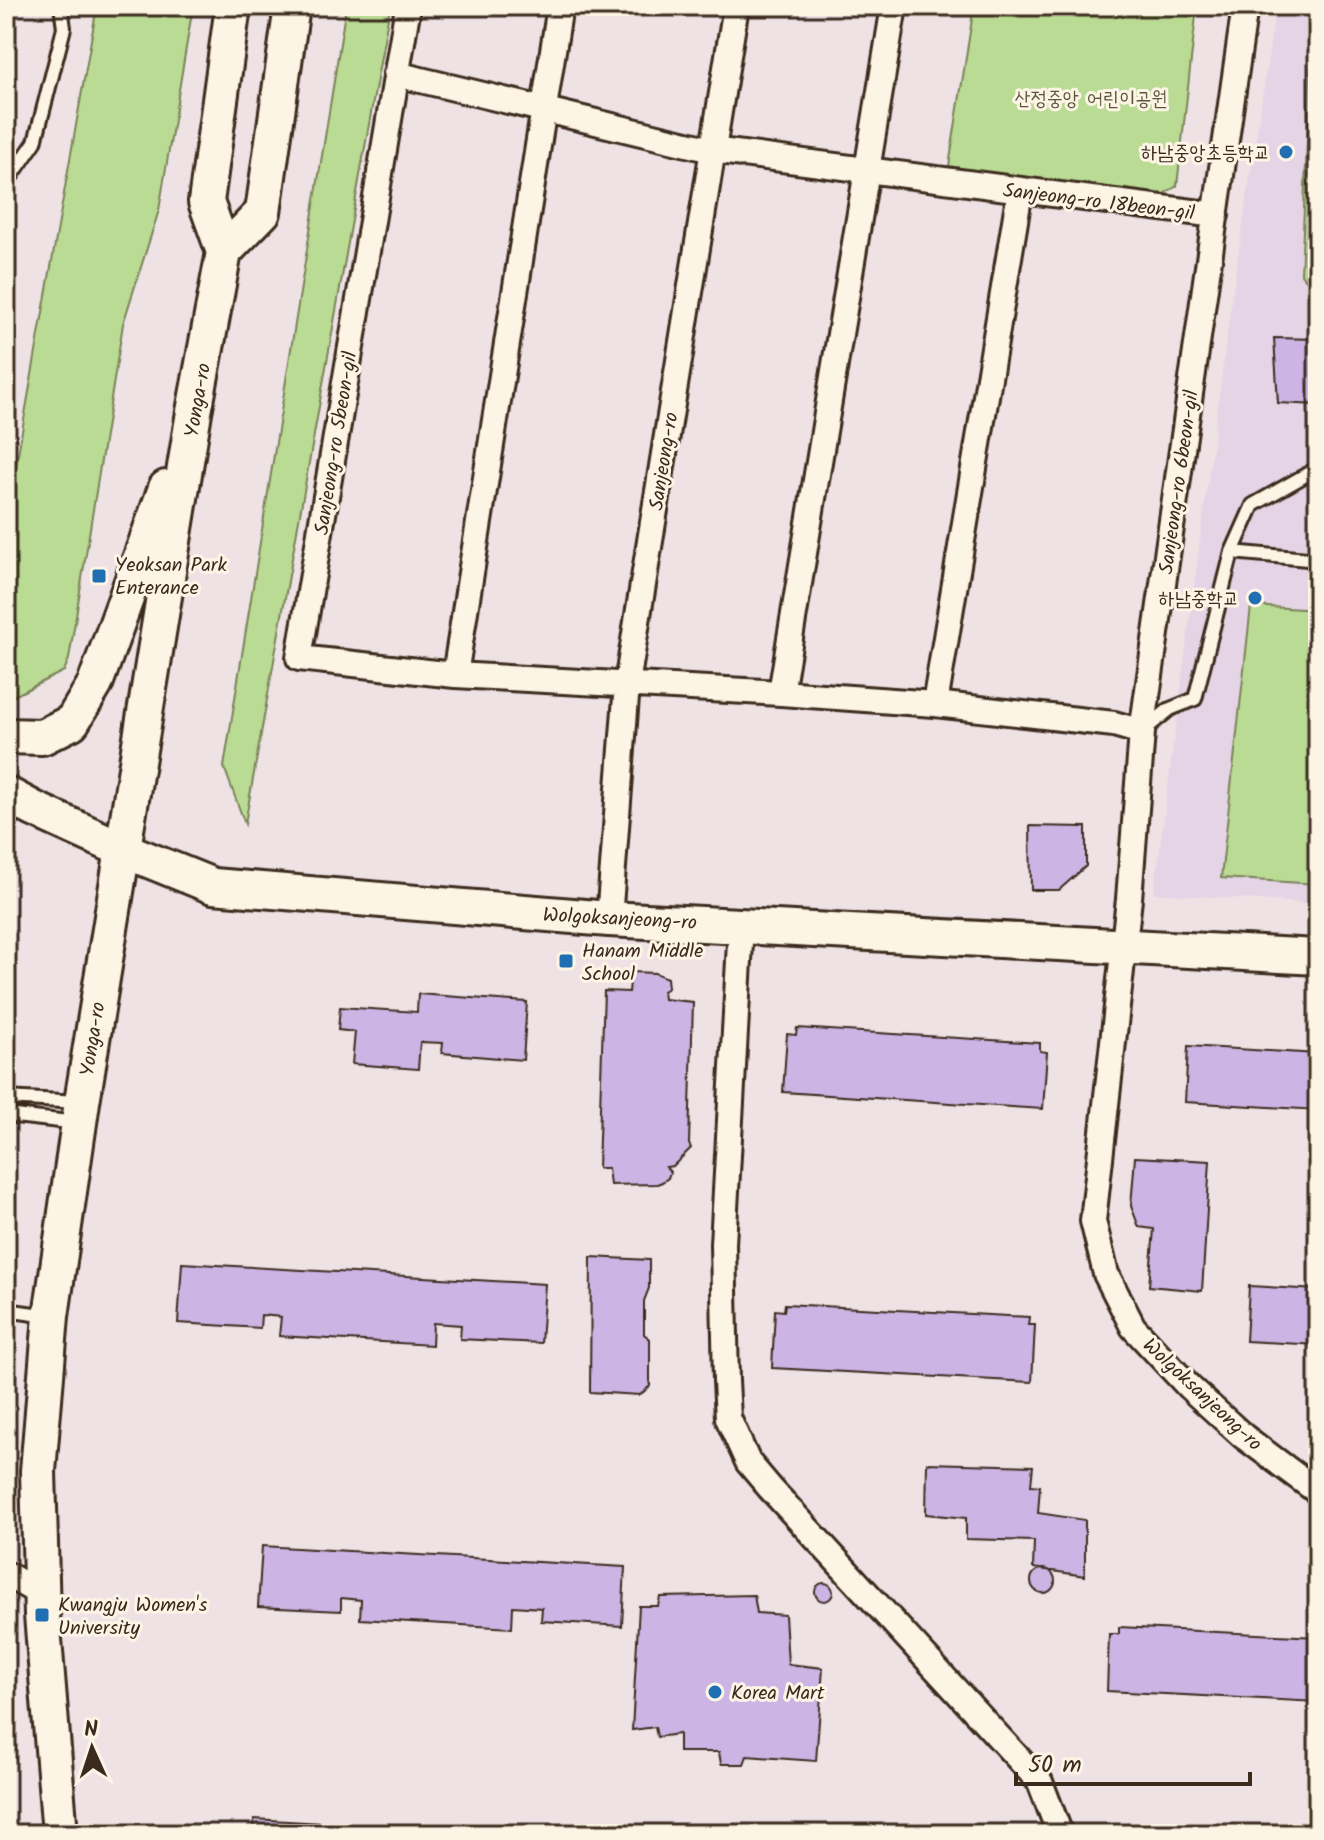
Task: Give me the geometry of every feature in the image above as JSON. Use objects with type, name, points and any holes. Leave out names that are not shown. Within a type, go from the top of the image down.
[{"type":"main road","points":[[233,6],[206,202],[224,252],[263,212],[292,6]]},
{"type":"main road","name":"Yonga-ro","points":[[60,1834],[41,1594],[38,1471],[51,1316],[194,412],[224,252]]},
{"type":"main road","points":[[6,736],[42,737],[72,722],[95,684],[194,412]]},
{"type":"main road","name":"Wolgoksanjeong-ro","points":[[6,794],[124,850],[213,886],[609,919],[1318,957]]},
{"type":"street","points":[[396,74],[408,6]]},
{"type":"street","points":[[455,675],[560,6]]},
{"type":"street","name":"Sanjeong-ro","points":[[609,919],[627,684],[736,6]]},
{"type":"street","points":[[781,693],[894,6]]},
{"type":"street","name":"Sanjeong-ro 18beon-gil","points":[[396,74],[712,150],[1216,215],[1245,6]]},
{"type":"street","name":"Sanjeong-ro 5beon-gil","points":[[396,74],[299,658],[455,675],[627,684]]},
{"type":"street","points":[[935,704],[1020,191]]},
{"type":"street","name":"Sanjeong-ro 6beon-gil","points":[[1124,946],[1142,732],[1216,215]]},
{"type":"street","points":[[627,684],[935,704],[1114,724],[1142,732]]},
{"type":"street","points":[[741,925],[723,1234],[728,1418],[748,1462],[770,1488],[1040,1782],[1060,1834]]},
{"type":"street","name":"Wolgoksanjeong-ro","points":[[1124,946],[1093,1221],[1106,1274],[1133,1327],[1189,1387],[1243,1436],[1318,1492]]},
{"type":"street","points":[[6,1574],[41,1594]]},
{"type":"lane","points":[[6,184],[35,142],[64,28],[61,6]]},
{"type":"lane","points":[[1142,732],[1170,709],[1195,699],[1232,552],[1253,505],[1318,468]]},
{"type":"lane","points":[[1232,552],[1318,560]]},
{"type":"lane","points":[[6,1098],[81,1113]]},
{"type":"lane","points":[[6,1115],[81,1113]]},
{"type":"lane","points":[[6,1310],[51,1316]]},
{"type":"shaded area","name":"하남중학교","points":[[1276,6],[1318,6],[1318,904],[1154,893],[1232,297]]},
{"type":"green space","points":[[97,6],[193,6],[159,210],[123,324],[69,659],[64,671],[6,698],[6,522]]},
{"type":"green space","points":[[346,6],[390,6],[245,824],[224,767]]},
{"type":"green space","name":"산정중앙 어린이공원","points":[[974,6],[1197,6],[1177,186],[1150,202],[949,166]]},
{"type":"green space","points":[[1318,49],[1318,285],[1310,284],[1301,274],[1311,55]]},
{"type":"green space","points":[[1251,606],[1318,610],[1318,884],[1221,878]]},
{"type":"building","points":[[1274,338],[1318,339],[1318,405],[1278,403]]},
{"type":"building","points":[[1030,826],[1086,827],[1086,866],[1059,890],[1031,890]]},
{"type":"building","points":[[631,972],[655,973],[667,978],[668,988],[663,991],[664,999],[693,1002],[691,1148],[673,1166],[666,1167],[670,1172],[662,1182],[610,1185],[608,1168],[598,1168],[604,991],[629,992]]},
{"type":"building","points":[[418,994],[527,1002],[523,1060],[442,1053],[443,1043],[420,1042],[418,1069],[352,1064],[355,1032],[338,1030],[340,1007],[417,1012]]},
{"type":"building","points":[[797,1028],[1040,1043],[1040,1051],[1047,1052],[1043,1109],[783,1092],[787,1034],[796,1035]]},
{"type":"building","points":[[1188,1046],[1318,1054],[1318,1110],[1185,1102]]},
{"type":"building","points":[[1135,1157],[1210,1161],[1202,1291],[1149,1286],[1154,1229],[1139,1227],[1131,1206]]},
{"type":"building","points":[[591,1257],[649,1260],[644,1334],[650,1339],[650,1386],[640,1395],[590,1392]]},
{"type":"building","points":[[182,1263],[545,1284],[541,1343],[460,1339],[461,1325],[433,1323],[432,1345],[279,1336],[281,1317],[261,1315],[260,1328],[178,1323]]},
{"type":"building","points":[[1249,1286],[1318,1290],[1318,1345],[1246,1341]]},
{"type":"building","points":[[785,1304],[1029,1317],[1028,1325],[1035,1325],[1032,1382],[772,1368],[775,1310],[784,1311]]},
{"type":"building","points":[[927,1463],[1033,1466],[1031,1485],[1040,1486],[1038,1513],[1085,1520],[1085,1576],[1033,1568],[1034,1541],[966,1539],[966,1518],[926,1514]]},
{"type":"building","points":[[262,1546],[625,1567],[622,1626],[541,1621],[542,1608],[513,1606],[512,1628],[360,1619],[361,1600],[341,1598],[341,1611],[258,1607]]},
{"type":"building","points":[[1043,1569],[1051,1573],[1055,1581],[1051,1589],[1043,1593],[1035,1589],[1031,1581],[1035,1573]]},
{"type":"building","points":[[824,1583],[833,1592],[824,1601],[815,1592]]},
{"type":"building","points":[[754,1595],[757,1613],[785,1615],[788,1664],[823,1668],[816,1761],[747,1756],[744,1764],[721,1764],[719,1752],[679,1752],[679,1734],[657,1737],[655,1727],[632,1730],[639,1606],[658,1606],[660,1597]]},
{"type":"building","points":[[1119,1627],[1318,1637],[1318,1702],[1107,1691],[1109,1634],[1119,1634]]},
{"type":"building","points":[[254,1819],[508,1834],[253,1834]]},
{"type":"place","name":"하남중앙초등학교","points":[[1286,152]]},
{"type":"place","name":"Yeoksan Park Enterance","points":[[99,576]]},
{"type":"place","name":"하남중학교","points":[[1255,598]]},
{"type":"place","name":"Hanam Middle School","points":[[566,961]]},
{"type":"place","name":"Kwangju Women's University","points":[[42,1615]]},
{"type":"place","name":"Korea Mart","points":[[715,1692]]}]
